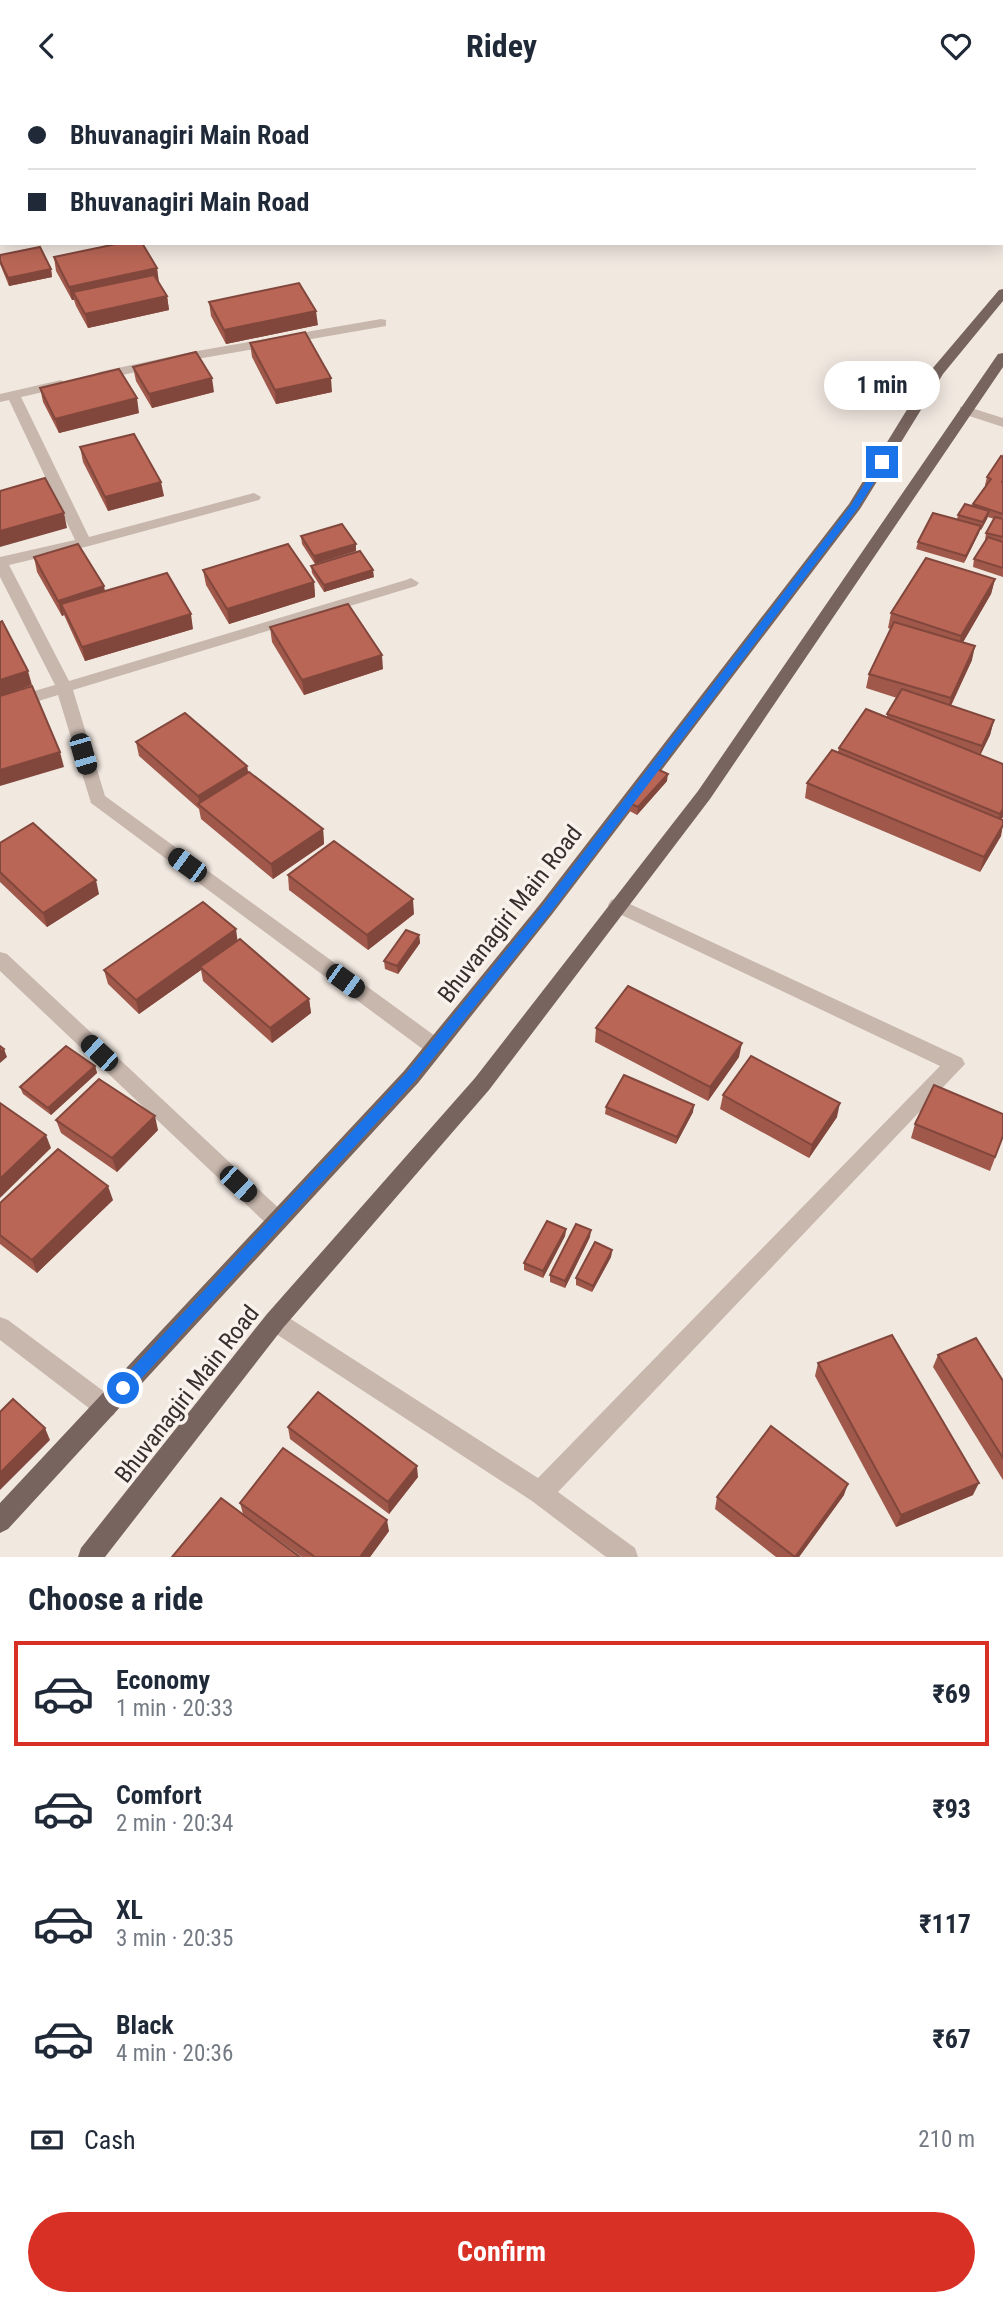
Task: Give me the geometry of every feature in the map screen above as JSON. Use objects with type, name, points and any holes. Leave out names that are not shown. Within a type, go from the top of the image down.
[{"type":"main road","name":"Bhuvanagiri Main Road","points":[[0,1521],[411,1077],[547,908],[855,506],[937,372],[1003,293]]},
{"type":"main road","name":"Bhuvanagiri Main Road","points":[[90,1557],[275,1321],[482,1084],[704,795],[1003,357]]},
{"type":"street","points":[[84,543],[7,396],[197,355],[381,323]]},
{"type":"street","points":[[965,410],[1003,423]]},
{"type":"street","points":[[254,497],[84,543],[0,562],[64,686],[97,799],[435,1047]]},
{"type":"street","points":[[0,707],[411,583]]},
{"type":"street","points":[[540,1493],[955,1064],[617,905]]},
{"type":"street","points":[[0,959],[278,1221]]},
{"type":"street","points":[[275,1321],[540,1493],[626,1557]]},
{"type":"street","points":[[0,1327],[106,1407]]},
{"type":"building","points":[[111,245],[143,245],[157,268],[69,287],[54,257]]},
{"type":"building","points":[[40,247],[51,269],[8,278],[0,255]]},
{"type":"building","points":[[154,275],[167,296],[85,314],[73,292]]},
{"type":"building","points":[[299,283],[316,311],[224,330],[209,302]]},
{"type":"building","points":[[305,332],[331,378],[275,390],[250,343]]},
{"type":"building","points":[[196,352],[212,378],[149,394],[133,367]]},
{"type":"building","points":[[119,369],[137,398],[55,419],[40,388]]},
{"type":"building","points":[[134,434],[161,482],[105,497],[80,447]]},
{"type":"building","points":[[1001,456],[1003,514],[973,504],[991,479],[987,477]]},
{"type":"building","points":[[45,478],[64,513],[0,531],[0,491]]},
{"type":"building","points":[[965,504],[989,511],[983,522],[958,515]]},
{"type":"building","points":[[933,513],[981,526],[966,556],[918,542]]},
{"type":"building","points":[[995,517],[1003,519],[1003,537],[986,533]]},
{"type":"building","points":[[342,524],[356,544],[314,556],[301,536]]},
{"type":"building","points":[[988,537],[1003,542],[1003,568],[974,559]]},
{"type":"building","points":[[78,544],[104,586],[58,601],[34,557]]},
{"type":"building","points":[[288,544],[314,582],[227,609],[203,570]]},
{"type":"building","points":[[360,551],[373,570],[324,585],[311,566]]},
{"type":"building","points":[[926,558],[995,579],[961,636],[891,613]]},
{"type":"building","points":[[167,573],[191,614],[82,647],[61,604]]},
{"type":"building","points":[[348,604],[382,655],[302,680],[270,627]]},
{"type":"building","points":[[2,621],[28,671],[0,680],[0,622]]},
{"type":"building","points":[[894,622],[975,646],[951,698],[869,674]]},
{"type":"building","points":[[32,686],[60,752],[0,770],[0,696]]},
{"type":"building","points":[[902,689],[994,720],[982,746],[887,714]]},
{"type":"building","points":[[866,709],[1003,764],[1003,809],[1000,814],[839,748]]},
{"type":"building","points":[[185,713],[247,766],[198,796],[136,742]]},
{"type":"building","points":[[832,750],[1003,820],[1003,825],[984,857],[807,783]]},
{"type":"building","points":[[655,768],[668,774],[638,807],[625,801]]},
{"type":"building","points":[[249,772],[323,829],[271,864],[198,804]]},
{"type":"building","points":[[33,823],[96,880],[43,913],[0,872],[0,843]]},
{"type":"building","points":[[334,841],[413,899],[367,935],[288,875]]},
{"type":"building","points":[[203,902],[236,929],[136,1000],[104,970]]},
{"type":"building","points":[[406,930],[419,935],[397,966],[384,961]]},
{"type":"building","points":[[240,939],[309,999],[270,1028],[200,967]]},
{"type":"building","points":[[628,986],[742,1043],[710,1087],[596,1028]]},
{"type":"building","points":[[66,1046],[95,1066],[48,1108],[20,1087]]},
{"type":"building","points":[[751,1056],[840,1103],[812,1145],[723,1095]]},
{"type":"building","points":[[624,1075],[694,1105],[677,1137],[606,1107]]},
{"type":"building","points":[[99,1079],[155,1116],[112,1158],[56,1120]]},
{"type":"building","points":[[934,1085],[1003,1114],[1003,1136],[995,1157],[915,1124]]},
{"type":"building","points":[[0,1103],[46,1135],[0,1179]]},
{"type":"building","points":[[58,1149],[108,1186],[32,1260],[0,1235],[0,1203]]},
{"type":"building","points":[[547,1221],[566,1229],[543,1271],[524,1263]]},
{"type":"building","points":[[576,1224],[591,1230],[565,1281],[550,1275]]},
{"type":"building","points":[[595,1242],[612,1250],[593,1286],[576,1278]]},
{"type":"building","points":[[892,1335],[979,1483],[901,1515],[818,1363]]},
{"type":"building","points":[[976,1338],[1003,1381],[1003,1458],[938,1355]]},
{"type":"building","points":[[318,1392],[417,1466],[388,1502],[288,1427]]},
{"type":"building","points":[[13,1399],[45,1428],[0,1473],[0,1412]]},
{"type":"building","points":[[771,1426],[848,1484],[795,1557],[717,1497]]},
{"type":"building","points":[[283,1448],[387,1520],[360,1557],[315,1557],[240,1503]]},
{"type":"building","points":[[221,1498],[300,1557],[172,1557]]},
{"type":"route","points":[[123,1388],[411,1077],[547,908],[855,506],[882,462]]}]
